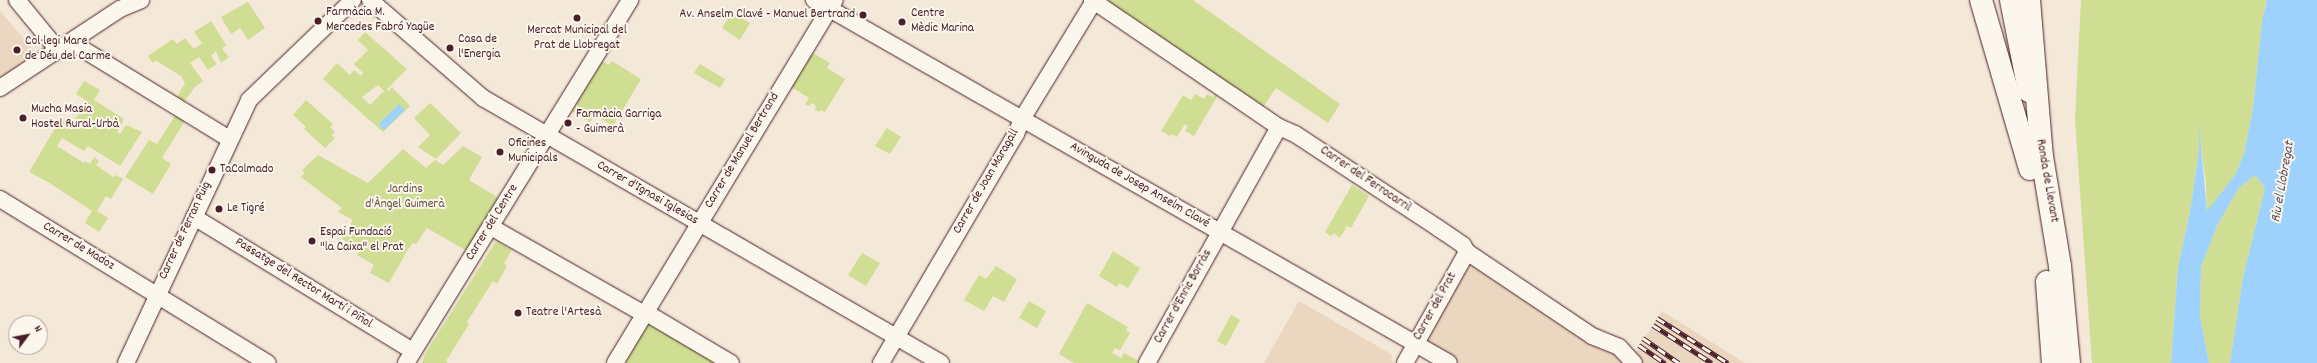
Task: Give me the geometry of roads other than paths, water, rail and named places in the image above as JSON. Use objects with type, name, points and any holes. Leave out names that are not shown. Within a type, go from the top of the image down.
[{"type":"main road","points":[[1981,0],[2036,163]]},
{"type":"main road","name":"Ronda de Llevant","points":[[2003,0],[2020,94],[2060,266],[2069,363]]},
{"type":"main road","name":"Ronda de Llevant","points":[[2011,0],[2036,163],[2053,363]]},
{"type":"main road","points":[[2029,0],[2036,163]]},
{"type":"street","points":[[17,0],[65,46],[229,139]]},
{"type":"street","points":[[0,88],[120,9],[141,0]]},
{"type":"street","name":"Carrer de Ferran Puig","points":[[126,363],[248,100],[353,0]]},
{"type":"street","name":"Carrer d'Ignasi Iglesias","points":[[370,0],[482,98],[941,363]]},
{"type":"street","name":"Carrer del Centre","points":[[409,357],[491,227],[630,0]]},
{"type":"street","name":"Avinguda de Josep Anselm Clavé","points":[[814,0],[832,4],[1022,119],[1449,363]]},
{"type":"street","name":"Carrer de Joan Maragall","points":[[881,363],[1016,134],[1022,119],[1093,1]]},
{"type":"street","name":"Carrer del Ferrocarril","points":[[1093,1],[1279,127],[1294,134],[1444,232],[1463,245],[1466,252],[1592,336],[1619,347],[1634,363]]},
{"type":"street","name":"Carrer de Manuel Bertrand","points":[[615,363],[647,315],[698,224],[832,4]]},
{"type":"street","name":"Carrer d'Enric Borràs","points":[[1147,363],[1279,127]]},
{"type":"street","name":"Carrer de Madoz","points":[[0,199],[268,363]]},
{"type":"street","name":"Passatge del Rector Martí i Piñol","points":[[194,216],[409,357]]},
{"type":"street","points":[[491,227],[731,363]]},
{"type":"street","name":"Carrer del Prat","points":[[1405,363],[1466,252]]},
{"type":"water","name":"Riu el Llobregat","points":[[2267,0],[2317,0],[2317,363],[2230,363],[2243,277],[2265,188],[2255,175],[2238,189],[2217,226],[2201,267],[2200,316],[2209,363],[2171,363],[2178,267],[2190,211],[2199,152],[2199,125],[2207,211],[2235,175],[2244,154],[2253,108],[2262,21]]},
{"type":"water","points":[[399,104],[405,110],[384,130],[379,124]]},
{"type":"railway","points":[[1657,318],[1728,363]]},
{"type":"railway","points":[[1653,325],[1712,363]]},
{"type":"railway","points":[[1643,338],[1679,363]]},
{"type":"railway","points":[[1639,345],[1665,363]]},
{"type":"place","name":"Av. Anselm Clavé - Manuel Bertrand","points":[[863,15]]},
{"type":"place","name":"Mercat Municipal del Prat de Llobregat","points":[[577,18]]},
{"type":"place","name":"Farmàcia M. Mercedes Fabró Yagüe","points":[[318,21]]},
{"type":"place","name":"Centre Mèdic Marina","points":[[902,22]]},
{"type":"place","name":"Casa de l'Energia","points":[[450,48]]},
{"type":"place","name":"Col·legi Mare de Déu del Carme","points":[[17,50]]},
{"type":"place","name":"Mucha Masia Hostel Rural-Urbà","points":[[23,118]]},
{"type":"place","name":"Farmàcia Garriga - Guimerà","points":[[568,123]]},
{"type":"place","name":"Oficines Municipals","points":[[500,152]]},
{"type":"place","name":"TaColmado","points":[[212,170]]},
{"type":"place","name":"Le Tigré","points":[[219,209]]},
{"type":"place","name":"Espai Fundació \"la Caixa\" el Prat","points":[[312,241]]},
{"type":"place","name":"Teatre l'Artesà","points":[[518,313]]},
{"type":"park label","name":"Jardins d'Àngel Guimerà","points":[[405,198]]}]
